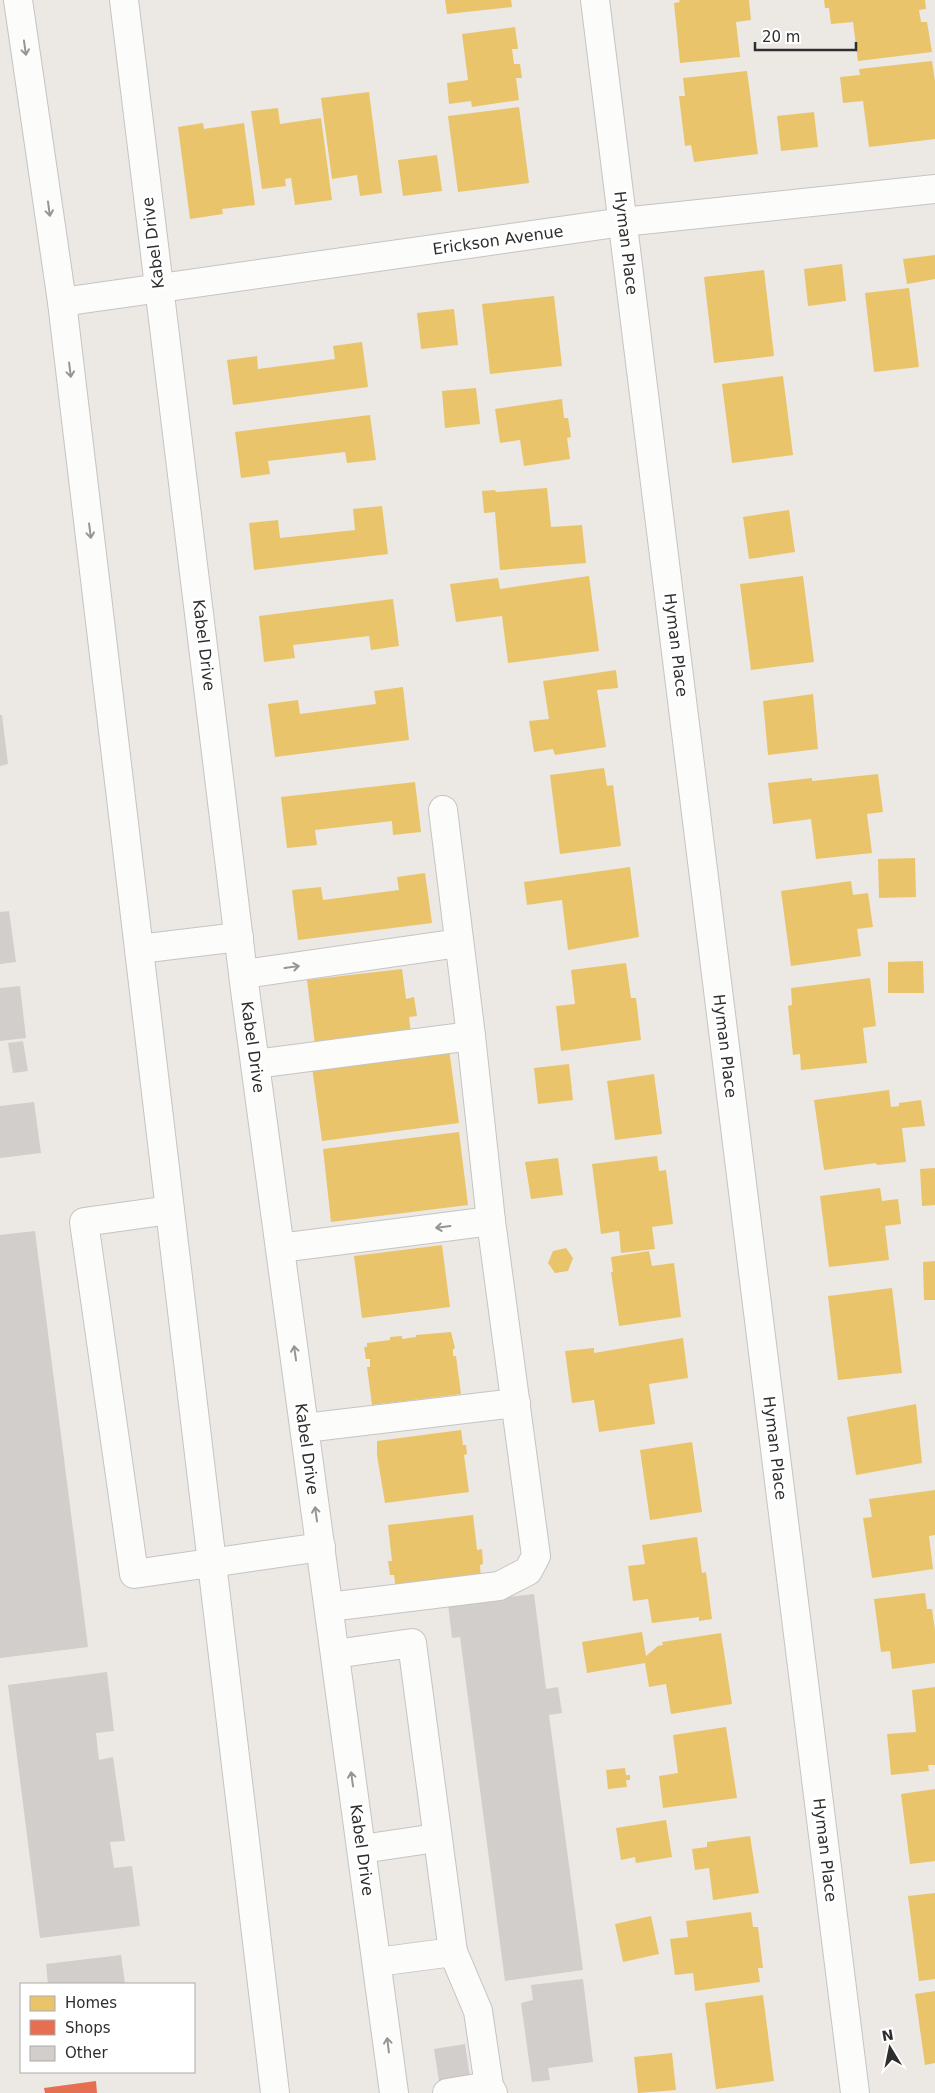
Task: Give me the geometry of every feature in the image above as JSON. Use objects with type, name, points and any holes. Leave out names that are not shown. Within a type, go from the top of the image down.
[{"type":"street","points":[[18,0],[62,302],[275,2093]]},
{"type":"street","name":"Hyman Place","points":[[595,0],[855,2093]]},
{"type":"street","name":"Kabel Drive","points":[[129,1],[158,288],[255,1064],[394,2093]]},
{"type":"street","name":"Erickson Avenue","points":[[62,302],[623,222],[935,189]]},
{"type":"street","points":[[329,1607],[499,1586],[528,1571],[536,1556],[491,1221],[471,1036],[443,810]]},
{"type":"street","points":[[139,949],[239,937]]},
{"type":"street","points":[[244,974],[459,943]]},
{"type":"street","points":[[255,1064],[471,1036]]},
{"type":"street","points":[[170,1210],[84,1222],[134,1574],[321,1547]]},
{"type":"street","points":[[280,1248],[491,1221]]},
{"type":"street","points":[[305,1428],[516,1403]]},
{"type":"street","points":[[335,1654],[412,1643],[436,1838],[453,1952],[478,2011],[491,2090],[447,2093]]},
{"type":"street","points":[[362,1849],[436,1838]]},
{"type":"street","points":[[376,1962],[453,1952]]},
{"type":"building: Homes","points":[[445,0],[511,0],[512,7],[447,14]]},
{"type":"building: Homes","points":[[679,0],[749,0],[751,20],[736,22],[740,57],[680,63],[674,3],[680,2]]},
{"type":"building: Homes","points":[[824,0],[925,0],[926,9],[919,10],[921,22],[927,22],[932,52],[858,61],[853,22],[831,24],[829,8],[825,8]]},
{"type":"building: Homes","points":[[515,27],[518,49],[512,49],[514,64],[520,64],[522,78],[516,78],[519,100],[472,107],[471,101],[449,104],[447,83],[468,80],[462,34]]},
{"type":"building: Homes","points":[[932,61],[935,81],[935,139],[869,147],[863,101],[843,103],[840,77],[860,75],[859,69]]},
{"type":"building: Homes","points":[[747,71],[758,154],[694,162],[691,145],[685,146],[679,96],[685,96],[683,78]]},
{"type":"building: Homes","points":[[369,92],[382,193],[360,196],[357,175],[332,179],[321,98]]},
{"type":"building: Homes","points":[[519,107],[529,183],[458,192],[448,116]]},
{"type":"building: Homes","points":[[278,108],[280,124],[321,118],[332,200],[295,205],[291,178],[285,179],[286,186],[262,189],[251,111]]},
{"type":"building: Homes","points":[[814,112],[818,147],[781,151],[777,116]]},
{"type":"building: Homes","points":[[203,123],[204,129],[244,123],[255,205],[222,209],[223,214],[190,219],[178,127]]},
{"type":"building: Homes","points":[[437,155],[442,191],[403,196],[398,160]]},
{"type":"building: Homes","points":[[935,255],[935,279],[907,284],[903,259]]},
{"type":"building: Homes","points":[[842,264],[846,301],[808,306],[804,269]]},
{"type":"building: Homes","points":[[764,270],[774,356],[714,363],[704,277]]},
{"type":"building: Homes","points":[[909,288],[919,367],[874,372],[865,293]]},
{"type":"building: Homes","points":[[554,296],[562,366],[490,374],[482,304]]},
{"type":"building: Homes","points":[[454,309],[458,345],[421,349],[417,313]]},
{"type":"building: Homes","points":[[362,342],[368,387],[233,405],[227,360],[257,356],[258,369],[335,359],[333,346]]},
{"type":"building: Homes","points":[[783,376],[793,455],[732,463],[722,384]]},
{"type":"building: Homes","points":[[476,388],[480,424],[445,428],[442,391]]},
{"type":"building: Homes","points":[[562,399],[564,418],[568,418],[571,437],[567,438],[570,459],[524,466],[520,440],[500,443],[495,409]]},
{"type":"building: Homes","points":[[370,415],[376,460],[347,463],[345,452],[268,461],[270,474],[241,478],[235,432]]},
{"type":"building: Homes","points":[[547,488],[551,527],[582,525],[586,563],[500,570],[495,512],[484,513],[482,491],[495,490],[496,492]]},
{"type":"building: Homes","points":[[382,506],[388,554],[254,570],[249,523],[278,520],[280,538],[355,530],[353,509]]},
{"type":"building: Homes","points":[[789,510],[795,552],[749,559],[743,517]]},
{"type":"building: Homes","points":[[589,576],[599,651],[508,663],[502,616],[456,622],[450,584],[498,578],[500,589]]},
{"type":"building: Homes","points":[[803,576],[814,662],[751,670],[740,584]]},
{"type":"building: Homes","points":[[393,599],[399,646],[371,650],[369,636],[293,645],[295,658],[264,662],[259,616]]},
{"type":"building: Homes","points":[[616,670],[618,688],[597,690],[606,747],[555,755],[553,749],[534,752],[529,721],[549,719],[543,681]]},
{"type":"building: Homes","points":[[403,687],[409,740],[275,757],[268,704],[298,700],[300,714],[376,704],[374,691]]},
{"type":"building: Homes","points":[[813,694],[818,749],[768,755],[763,701]]},
{"type":"building: Homes","points":[[604,768],[607,786],[613,785],[621,846],[560,854],[550,775]]},
{"type":"building: Homes","points":[[878,774],[883,812],[867,814],[872,853],[816,859],[811,819],[773,824],[768,783],[812,778],[812,781]]},
{"type":"building: Homes","points":[[415,782],[421,832],[393,835],[392,821],[315,830],[317,845],[287,848],[281,797]]},
{"type":"building: Homes","points":[[915,858],[916,897],[879,898],[878,859]]},
{"type":"building: Homes","points":[[630,867],[639,937],[568,950],[562,900],[527,905],[524,882]]},
{"type":"building: Homes","points":[[425,873],[432,923],[298,940],[292,890],[321,887],[323,900],[399,890],[397,877]]},
{"type":"building: Homes","points":[[851,881],[853,895],[868,893],[873,927],[857,929],[861,956],[791,966],[781,891]]},
{"type":"building: Homes","points":[[923,961],[924,993],[888,993],[888,962]]},
{"type":"building: Homes","points":[[626,963],[631,998],[636,998],[641,1040],[561,1051],[556,1006],[575,1004],[571,970]]},
{"type":"building: Homes","points":[[402,969],[406,999],[414,997],[417,1016],[409,1017],[411,1034],[315,1045],[307,980]]},
{"type":"building: Homes","points":[[870,978],[876,1026],[863,1028],[867,1063],[801,1070],[800,1054],[793,1055],[788,1006],[792,1005],[791,988]]},
{"type":"building: Homes","points":[[449,1049],[459,1123],[322,1141],[312,1067]]},
{"type":"building: Homes","points":[[569,1064],[573,1100],[538,1104],[534,1068]]},
{"type":"building: Homes","points":[[654,1074],[662,1134],[615,1140],[607,1081]]},
{"type":"building: Homes","points":[[889,1090],[891,1107],[899,1106],[899,1103],[921,1100],[925,1126],[902,1128],[906,1162],[877,1165],[876,1163],[824,1170],[814,1100]]},
{"type":"building: Homes","points":[[459,1132],[468,1205],[331,1222],[323,1149]]},
{"type":"building: Homes","points":[[657,1156],[659,1171],[666,1170],[673,1224],[652,1227],[655,1249],[621,1253],[619,1231],[601,1234],[592,1164]]},
{"type":"building: Homes","points":[[558,1158],[563,1195],[531,1199],[525,1162]]},
{"type":"building: Homes","points":[[935,1168],[935,1205],[922,1206],[920,1169]]},
{"type":"building: Homes","points":[[880,1188],[882,1201],[898,1199],[901,1224],[885,1226],[889,1260],[829,1267],[820,1196]]},
{"type":"building: Homes","points":[[442,1245],[450,1307],[362,1318],[354,1256]]},
{"type":"building: Homes","points":[[566,1248],[573,1258],[568,1271],[555,1273],[548,1263],[553,1251]]},
{"type":"building: Homes","points":[[649,1251],[652,1266],[674,1263],[681,1317],[619,1326],[611,1272],[613,1272],[611,1257]]},
{"type":"building: Homes","points":[[935,1261],[935,1300],[924,1300],[923,1262]]},
{"type":"building: Homes","points":[[892,1288],[902,1373],[838,1380],[828,1296]]},
{"type":"building: Homes","points":[[451,1332],[455,1348],[453,1349],[453,1356],[456,1356],[461,1394],[372,1405],[367,1367],[370,1367],[370,1359],[366,1359],[364,1347],[367,1347],[367,1343],[390,1340],[390,1337],[402,1336],[402,1339],[416,1337],[416,1335]]},
{"type":"building: Homes","points":[[683,1338],[688,1378],[649,1384],[655,1424],[599,1432],[594,1400],[572,1403],[565,1351],[594,1348],[594,1353]]},
{"type":"building: Homes","points":[[916,1404],[922,1463],[856,1475],[847,1417]]},
{"type":"building: Homes","points":[[461,1430],[463,1445],[466,1445],[467,1454],[464,1455],[469,1492],[385,1503],[377,1455],[377,1441]]},
{"type":"building: Homes","points":[[692,1442],[702,1512],[650,1520],[640,1450]]},
{"type":"building: Homes","points":[[935,1490],[935,1535],[929,1536],[933,1569],[872,1578],[863,1518],[872,1517],[869,1499]]},
{"type":"building: Homes","points":[[473,1515],[477,1550],[482,1549],[481,1579],[396,1590],[394,1575],[390,1575],[388,1561],[392,1561],[388,1525]]},
{"type":"building: Homes","points":[[697,1537],[702,1573],[706,1572],[712,1619],[699,1621],[699,1617],[652,1623],[648,1599],[633,1601],[628,1566],[645,1564],[642,1545]]},
{"type":"building: Homes","points":[[925,1593],[927,1609],[932,1609],[935,1630],[935,1663],[892,1669],[890,1651],[881,1652],[874,1599]]},
{"type":"building: Homes","points":[[642,1632],[646,1656],[658,1646],[663,1645],[662,1642],[721,1633],[732,1704],[671,1714],[666,1684],[649,1687],[645,1663],[587,1673],[582,1642]]},
{"type":"building: Homes","points":[[935,1687],[935,1765],[928,1765],[929,1771],[891,1775],[887,1734],[916,1732],[912,1690]]},
{"type":"building: Homes","points":[[726,1727],[737,1798],[663,1808],[659,1776],[678,1773],[673,1735]]},
{"type":"building: Homes","points":[[625,1768],[626,1775],[630,1775],[630,1780],[626,1780],[627,1787],[608,1789],[606,1770]]},
{"type":"building: Homes","points":[[935,1789],[935,1861],[910,1864],[901,1794]]},
{"type":"building: Homes","points":[[666,1820],[672,1857],[636,1863],[635,1857],[621,1860],[616,1828]]},
{"type":"building: Homes","points":[[750,1836],[759,1893],[713,1900],[709,1868],[695,1870],[692,1849],[707,1847],[707,1842]]},
{"type":"building: Homes","points":[[935,1893],[935,1979],[919,1981],[908,1896]]},
{"type":"building: Homes","points":[[751,1912],[753,1927],[758,1927],[763,1968],[758,1968],[760,1982],[695,1991],[693,1973],[675,1975],[670,1939],[688,1937],[686,1921]]},
{"type":"building: Homes","points":[[651,1916],[659,1954],[623,1962],[615,1924]]},
{"type":"building: Homes","points":[[935,1991],[935,2063],[925,2065],[915,1994]]},
{"type":"building: Homes","points":[[763,1995],[774,2081],[716,2089],[705,2003]]},
{"type":"building: Homes","points":[[672,2053],[676,2090],[638,2093],[634,2057]]},
{"type":"building: Shops","points":[[96,2081],[97,2093],[45,2093],[44,2088]]},
{"type":"building: Other","points":[[0,715],[2,715],[8,764],[0,766]]},
{"type":"building: Other","points":[[9,911],[16,962],[0,964],[0,912]]},
{"type":"building: Other","points":[[20,986],[26,1038],[0,1041],[0,988]]},
{"type":"building: Other","points":[[23,1041],[28,1071],[13,1073],[8,1043]]},
{"type":"building: Other","points":[[34,1102],[41,1153],[0,1158],[0,1106]]},
{"type":"building: Other","points":[[35,1231],[88,1647],[0,1658],[0,1235]]},
{"type":"building: Other","points":[[534,1594],[546,1689],[558,1687],[562,1713],[549,1715],[583,1970],[505,1981],[460,1637],[452,1638],[448,1604]]},
{"type":"building: Other","points":[[107,1672],[114,1731],[96,1733],[99,1760],[113,1757],[125,1841],[110,1842],[114,1868],[132,1866],[140,1926],[40,1938],[8,1685]]},
{"type":"building: Other","points":[[121,1955],[125,1983],[48,1983],[46,1964]]},
{"type":"building: Other","points":[[583,1979],[593,2062],[548,2068],[550,2080],[532,2082],[521,2003],[533,2000],[531,1985]]},
{"type":"building: Other","points":[[465,2044],[470,2077],[439,2081],[434,2049]]}]
